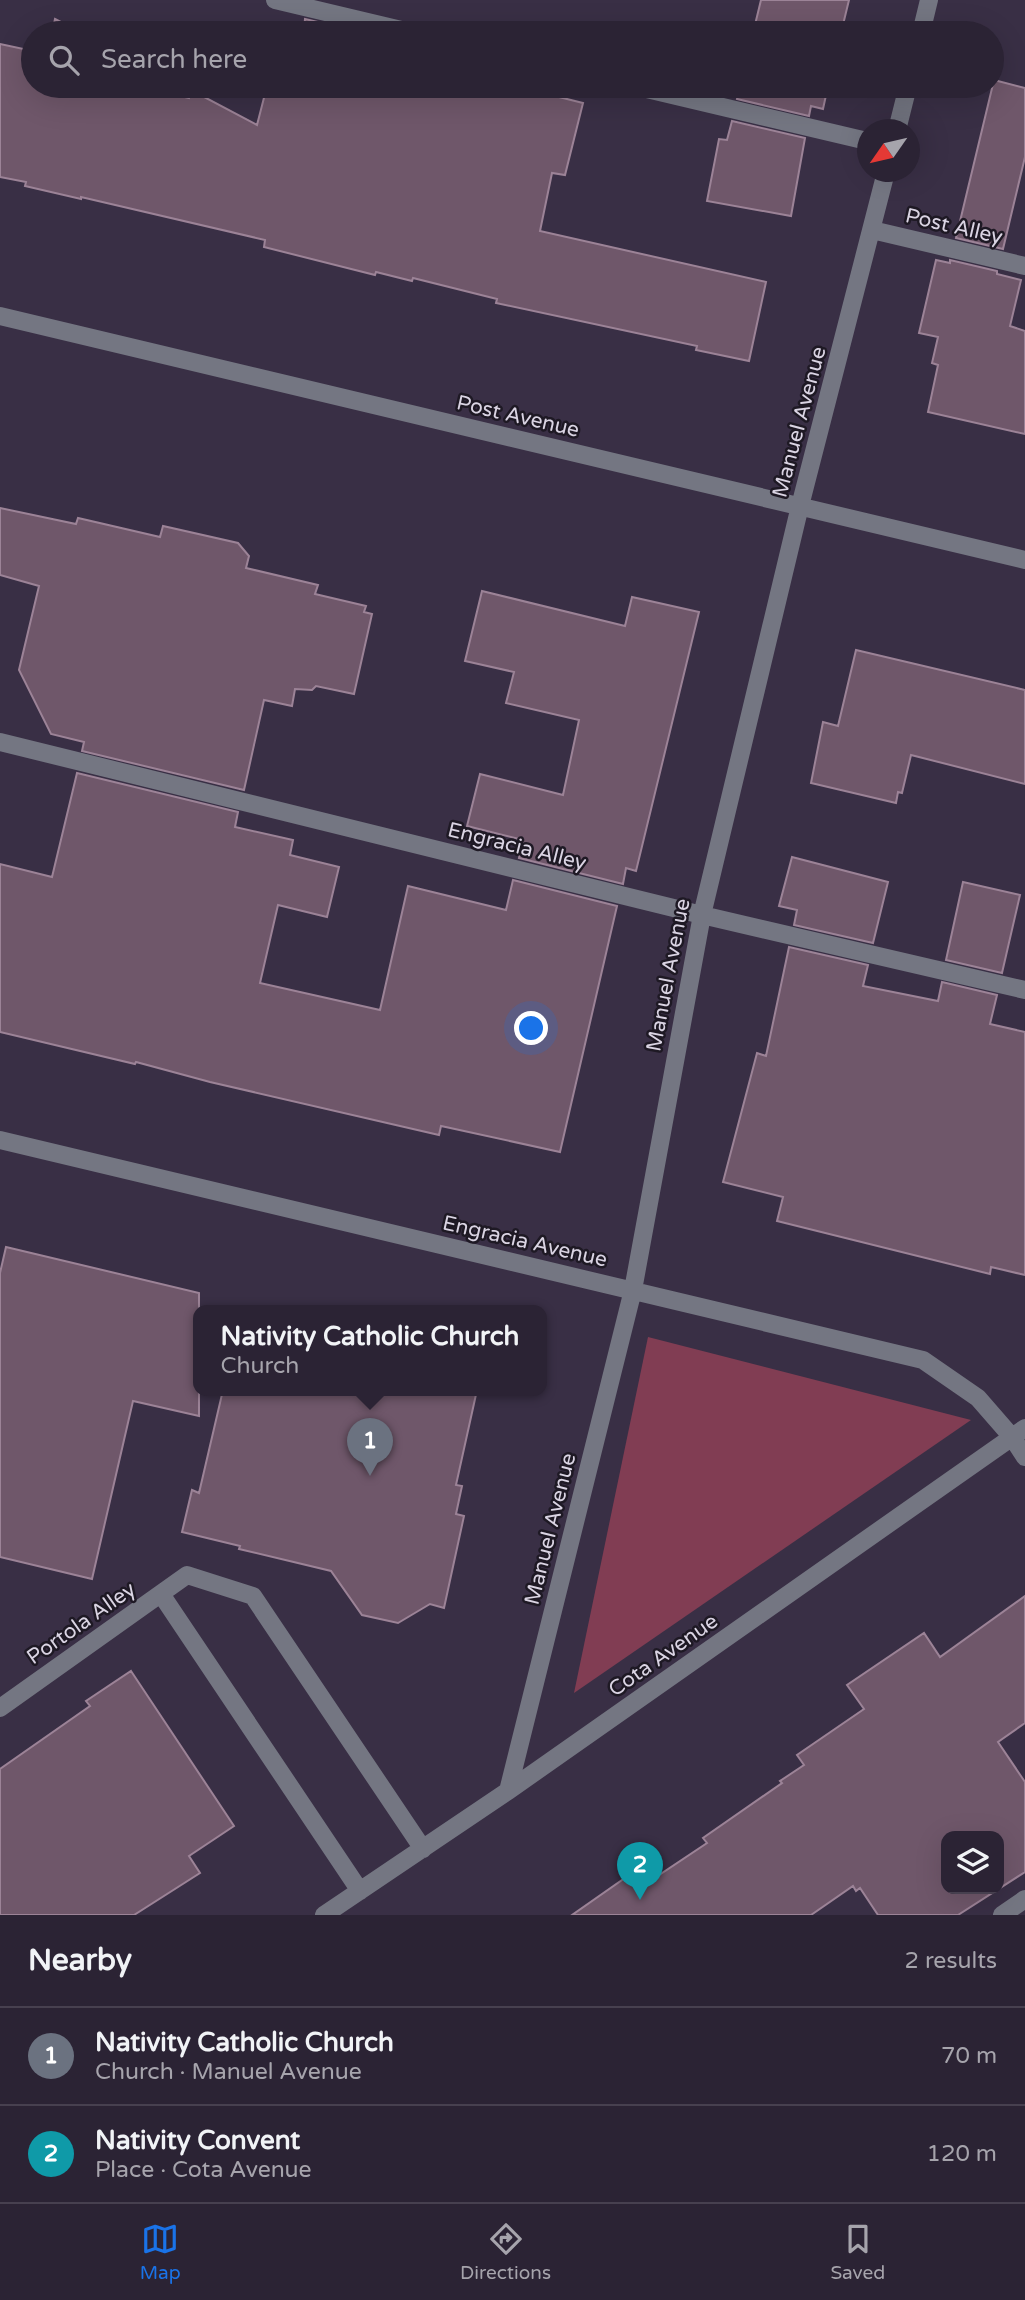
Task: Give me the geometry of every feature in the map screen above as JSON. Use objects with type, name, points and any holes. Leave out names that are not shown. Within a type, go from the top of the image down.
[{"type":"street","points":[[275,0],[363,21]]},
{"type":"street","points":[[924,21],[929,0]]},
{"type":"street","points":[[684,98],[857,140]]},
{"type":"street","points":[[900,119],[905,98]]},
{"type":"street","name":"Manuel Avenue","points":[[509,1791],[633,1290],[702,915],[800,506],[884,182]]},
{"type":"street","name":"Post Alley","points":[[872,230],[1025,266]]},
{"type":"street","name":"Post Avenue","points":[[0,316],[1025,560]]},
{"type":"street","name":"Engracia Alley","points":[[0,742],[702,915],[1025,990]]},
{"type":"street","name":"Engracia Avenue","points":[[0,1140],[923,1360],[978,1398],[1018,1432],[1025,1457]]},
{"type":"street","name":"Cota Avenue","points":[[324,1915],[509,1791],[1018,1432]]},
{"type":"street","name":"Portola Alley","points":[[0,1708],[187,1575],[253,1596],[423,1849]]},
{"type":"street","points":[[161,1594],[360,1891]]},
{"type":"street","points":[[1002,1915],[1025,1899]]},
{"type":"shaded area","points":[[648,1337],[971,1420],[574,1693]]},
{"type":"building","points":[[761,0],[849,0],[844,21],[756,21]]},
{"type":"building","points":[[0,44],[21,48],[21,98],[206,98],[257,125],[264,98],[563,98],[583,103],[565,175],[552,173],[540,231],[766,282],[749,361],[696,350],[697,346],[496,303],[497,299],[413,278],[412,281],[376,272],[375,275],[264,247],[265,240],[25,186],[26,182],[0,177]]},
{"type":"building","points":[[1004,83],[1025,88],[1025,157],[1003,249],[956,238],[990,98],[1004,98]]},
{"type":"building","points":[[825,98],[823,109],[811,106],[809,116],[737,99]]},
{"type":"building","points":[[732,121],[805,138],[791,216],[707,201],[719,139],[727,140]]},
{"type":"building","points":[[936,260],[950,263],[950,260],[997,271],[997,274],[1021,280],[1010,326],[1025,331],[1025,434],[928,412],[938,365],[932,363],[938,337],[919,333]]},
{"type":"building","points":[[0,508],[76,524],[78,518],[160,537],[163,526],[238,543],[249,556],[246,568],[318,585],[315,594],[366,606],[364,612],[372,614],[354,694],[316,686],[312,690],[295,689],[292,706],[264,700],[244,790],[82,751],[84,742],[51,734],[19,670],[39,586],[0,575]]},
{"type":"building","points":[[482,591],[625,626],[632,597],[699,612],[636,871],[626,868],[623,884],[519,858],[523,840],[467,826],[480,774],[563,795],[579,720],[506,703],[514,672],[465,661]]},
{"type":"building","points":[[856,650],[1025,690],[1025,784],[911,755],[902,793],[898,792],[896,803],[811,783],[823,722],[838,726]]},
{"type":"building","points":[[77,773],[238,812],[235,827],[293,840],[290,855],[339,867],[327,917],[278,905],[260,983],[380,1010],[408,886],[506,910],[513,880],[617,906],[560,1152],[441,1126],[439,1135],[0,1032],[0,864],[52,877]]},
{"type":"building","points":[[792,857],[888,882],[873,943],[794,925],[797,910],[779,906]]},
{"type":"building","points":[[963,882],[1020,895],[1002,973],[946,960]]},
{"type":"building","points":[[789,947],[868,965],[863,986],[938,1001],[942,982],[997,995],[990,1024],[1025,1032],[1025,1275],[991,1267],[990,1274],[777,1221],[783,1197],[723,1182],[757,1053],[766,1056]]},
{"type":"building","points":[[6,1247],[199,1293],[199,1305],[193,1305],[193,1396],[199,1396],[199,1416],[133,1401],[92,1579],[0,1557],[0,1273]]},
{"type":"building","points":[[222,1396],[476,1396],[456,1485],[462,1486],[456,1514],[464,1516],[444,1608],[430,1604],[398,1623],[362,1615],[331,1571],[182,1532],[192,1490],[199,1493]]},
{"type":"building","points":[[1025,1596],[1025,1723],[998,1742],[1025,1782],[1025,1872],[1004,1886],[1004,1831],[941,1831],[941,1894],[991,1894],[958,1915],[878,1915],[860,1888],[856,1891],[853,1886],[811,1915],[572,1915],[635,1871],[644,1885],[707,1843],[703,1838],[804,1765],[797,1755],[864,1709],[847,1685],[924,1633],[940,1657]]},
{"type":"building","points":[[131,1671],[234,1826],[189,1856],[200,1873],[134,1915],[0,1915],[0,1769],[90,1706],[86,1701]]},
{"type":"place","name":"Nativity Catholic Church","points":[[370,1476]]},
{"type":"place","name":"Nativity Convent","points":[[640,1900]]}]
